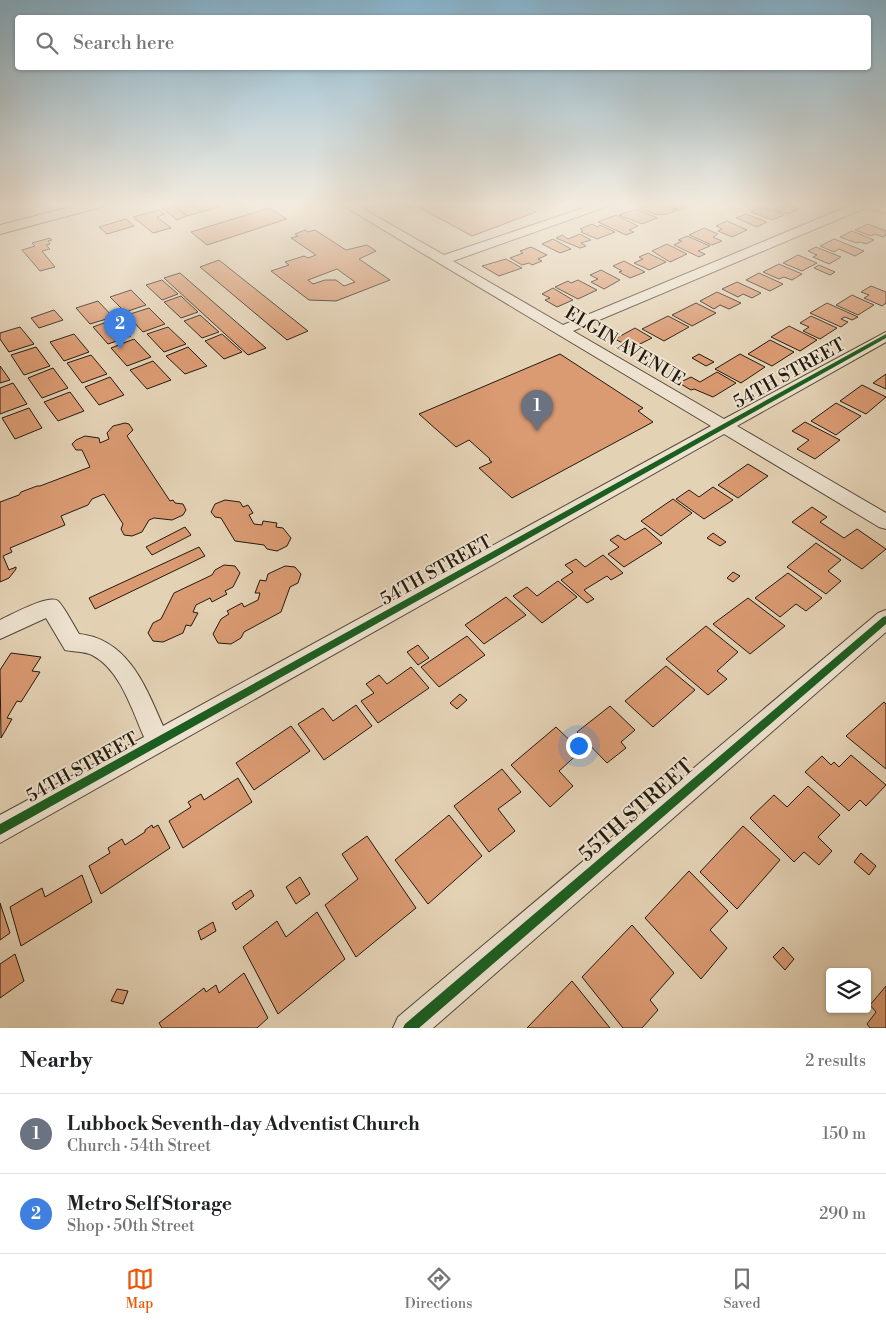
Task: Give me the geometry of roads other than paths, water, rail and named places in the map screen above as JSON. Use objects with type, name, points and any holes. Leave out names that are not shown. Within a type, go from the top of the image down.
[{"type":"street","name":"ELGIN AVENUE","points":[[428,251],[886,522]]},
{"type":"street","points":[[443,260],[469,251]]},
{"type":"street","points":[[562,330],[750,251]]},
{"type":"street","name":"54TH STREET","points":[[0,830],[886,336]]},
{"type":"street","points":[[0,630],[50,607],[73,643],[98,647],[113,657],[133,689],[158,742]]},
{"type":"street","name":"55TH STREET","points":[[409,1028],[886,618]]},
{"type":"place","name":"Metro Self Storage","points":[[120,349]]},
{"type":"place","name":"Lubbock Seventh-day Adventist Church","points":[[537,431]]}]
